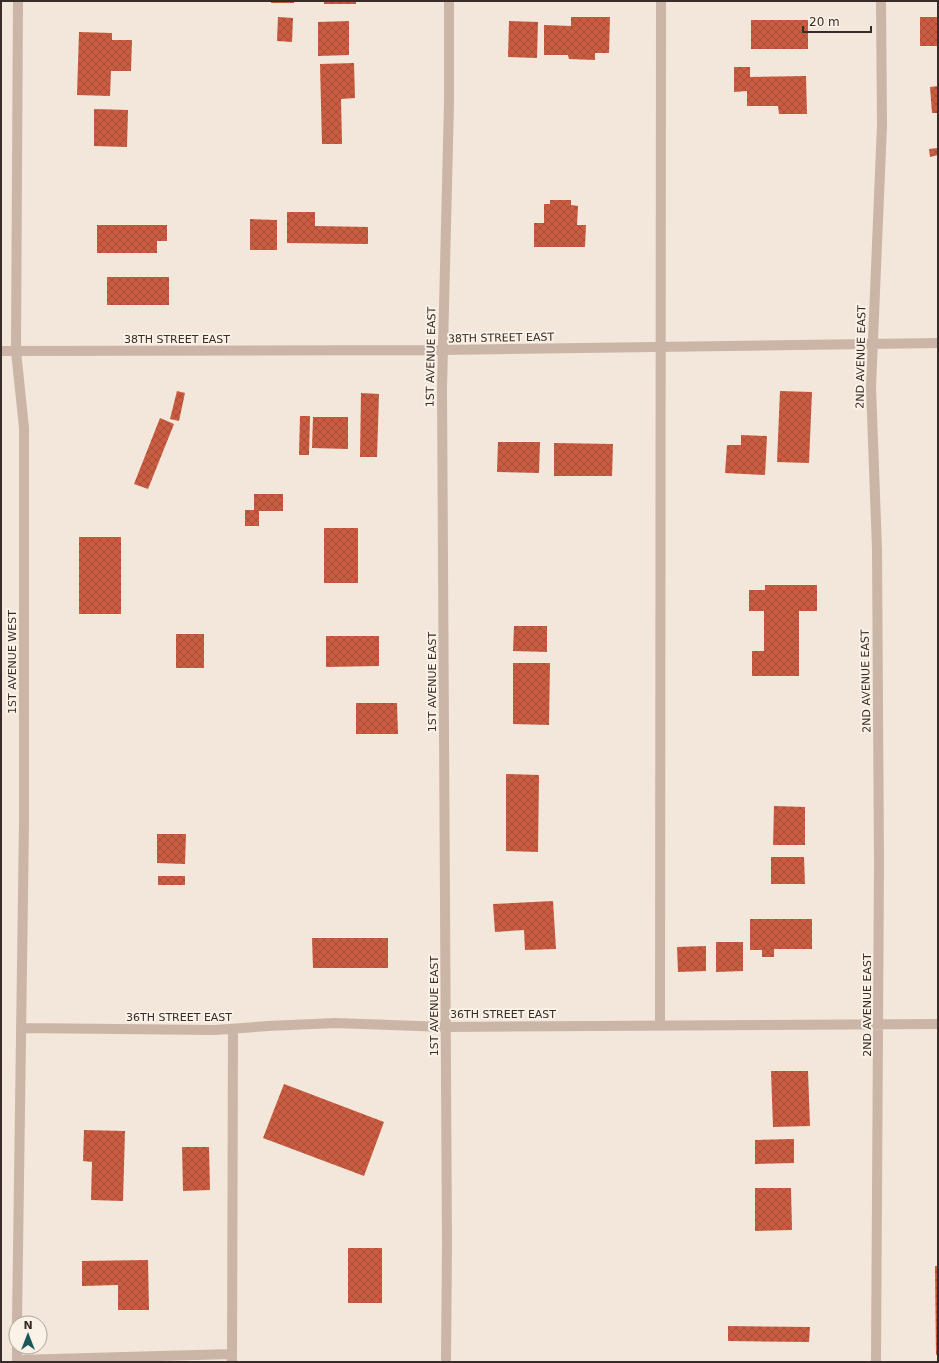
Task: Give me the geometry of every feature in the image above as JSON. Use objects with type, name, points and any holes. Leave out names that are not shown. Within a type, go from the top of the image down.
[{"type":"street","name":"1ST AVENUE WEST","points":[[17,1315],[24,822],[24,428],[16,351],[18,1]]},
{"type":"street","name":"1ST AVENUE EAST","points":[[446,1362],[447,1245],[442,397],[449,104],[448,1]]},
{"type":"street","points":[[660,1025],[661,1]]},
{"type":"street","name":"2ND AVENUE EAST","points":[[876,1362],[879,856],[877,549],[871,387],[882,125],[880,1]]},
{"type":"street","name":"38TH STREET EAST","points":[[1,351],[443,350],[938,343]]},
{"type":"street","name":"36TH STREET EAST","points":[[21,1028],[207,1030],[335,1023],[446,1027],[938,1024]]},
{"type":"street","points":[[17,1361],[232,1358],[233,1029]]},
{"type":"building","points":[[271,1],[294,1],[294,3],[271,3]]},
{"type":"building","points":[[324,1],[356,1],[356,4],[324,4]]},
{"type":"building","points":[[278,17],[293,18],[292,42],[277,41]]},
{"type":"building","points":[[571,17],[610,17],[609,53],[595,53],[595,60],[569,59],[568,55],[544,55],[544,25],[571,26]]},
{"type":"building","points":[[920,17],[938,17],[938,46],[920,46]]},
{"type":"building","points":[[751,20],[808,20],[808,49],[751,49]]},
{"type":"building","points":[[349,21],[349,55],[318,56],[318,22]]},
{"type":"building","points":[[509,21],[538,22],[537,58],[508,57]]},
{"type":"building","points":[[79,32],[112,33],[112,40],[132,40],[131,71],[111,71],[110,96],[77,95]]},
{"type":"building","points":[[354,63],[355,98],[341,99],[342,144],[322,144],[320,64]]},
{"type":"building","points":[[734,67],[750,67],[750,77],[806,76],[807,114],[779,114],[778,106],[747,106],[747,91],[734,92]]},
{"type":"building","points":[[938,86],[938,113],[932,113],[930,87]]},
{"type":"building","points":[[94,109],[128,110],[127,147],[94,146]]},
{"type":"building","points":[[938,148],[938,155],[930,157],[929,149]]},
{"type":"building","points":[[550,200],[571,200],[571,205],[578,206],[577,225],[586,225],[585,247],[534,247],[534,223],[544,223],[544,204],[550,204]]},
{"type":"building","points":[[287,212],[315,212],[315,226],[368,227],[368,244],[287,243]]},
{"type":"building","points":[[250,219],[277,220],[277,250],[250,250]]},
{"type":"building","points":[[97,225],[167,225],[167,241],[157,241],[157,253],[97,253]]},
{"type":"building","points":[[107,277],[169,277],[169,305],[107,305]]},
{"type":"building","points":[[177,391],[185,393],[179,421],[170,419]]},
{"type":"building","points":[[780,391],[812,392],[809,463],[777,462]]},
{"type":"building","points":[[361,393],[379,394],[377,457],[360,457]]},
{"type":"building","points":[[300,416],[310,416],[309,455],[299,455]]},
{"type":"building","points":[[313,417],[348,417],[348,449],[312,448]]},
{"type":"building","points":[[160,418],[174,424],[148,489],[134,484]]},
{"type":"building","points":[[741,435],[767,436],[765,475],[725,473],[727,445],[741,445]]},
{"type":"building","points":[[498,442],[540,442],[539,473],[497,472]]},
{"type":"building","points":[[554,443],[613,444],[612,476],[554,476]]},
{"type":"building","points":[[254,494],[283,494],[283,511],[259,511],[259,526],[245,526],[245,510],[254,510]]},
{"type":"building","points":[[324,528],[358,528],[358,583],[324,583]]},
{"type":"building","points":[[79,537],[121,537],[121,614],[79,614]]},
{"type":"building","points":[[765,585],[817,585],[817,611],[799,611],[799,676],[752,676],[752,651],[764,651],[764,611],[749,611],[749,590],[765,590]]},
{"type":"building","points":[[514,626],[547,626],[547,652],[513,651]]},
{"type":"building","points":[[176,634],[204,634],[204,668],[176,668]]},
{"type":"building","points":[[326,636],[379,636],[379,666],[326,667]]},
{"type":"building","points":[[513,663],[550,663],[549,725],[513,724]]},
{"type":"building","points":[[356,703],[397,703],[398,734],[356,734]]},
{"type":"building","points":[[506,774],[539,775],[538,852],[506,851]]},
{"type":"building","points":[[774,806],[805,807],[805,845],[773,845]]},
{"type":"building","points":[[157,834],[186,834],[185,864],[157,863]]},
{"type":"building","points":[[771,857],[804,857],[805,884],[771,884]]},
{"type":"building","points":[[158,876],[185,876],[185,885],[158,885]]},
{"type":"building","points":[[553,901],[556,949],[525,950],[524,930],[495,932],[493,904]]},
{"type":"building","points":[[750,919],[812,919],[812,949],[774,949],[774,957],[762,957],[762,950],[750,950]]},
{"type":"building","points":[[312,938],[388,938],[388,968],[313,968]]},
{"type":"building","points":[[716,942],[743,942],[743,971],[716,972]]},
{"type":"building","points":[[706,946],[706,971],[678,972],[677,947]]},
{"type":"building","points":[[771,1071],[808,1071],[810,1126],[773,1127]]},
{"type":"building","points":[[284,1084],[384,1122],[364,1176],[263,1138]]},
{"type":"building","points":[[84,1130],[125,1131],[123,1201],[91,1200],[92,1162],[83,1161]]},
{"type":"building","points":[[794,1139],[794,1163],[755,1164],[755,1140]]},
{"type":"building","points":[[182,1147],[209,1147],[210,1190],[183,1191]]},
{"type":"building","points":[[755,1188],[791,1188],[792,1230],[755,1231]]},
{"type":"building","points":[[348,1248],[382,1248],[382,1303],[348,1303]]},
{"type":"building","points":[[148,1260],[149,1310],[118,1310],[118,1285],[82,1286],[82,1261]]},
{"type":"building","points":[[935,1266],[938,1266],[938,1355],[936,1355]]},
{"type":"building","points":[[728,1326],[810,1327],[809,1342],[728,1341]]}]
